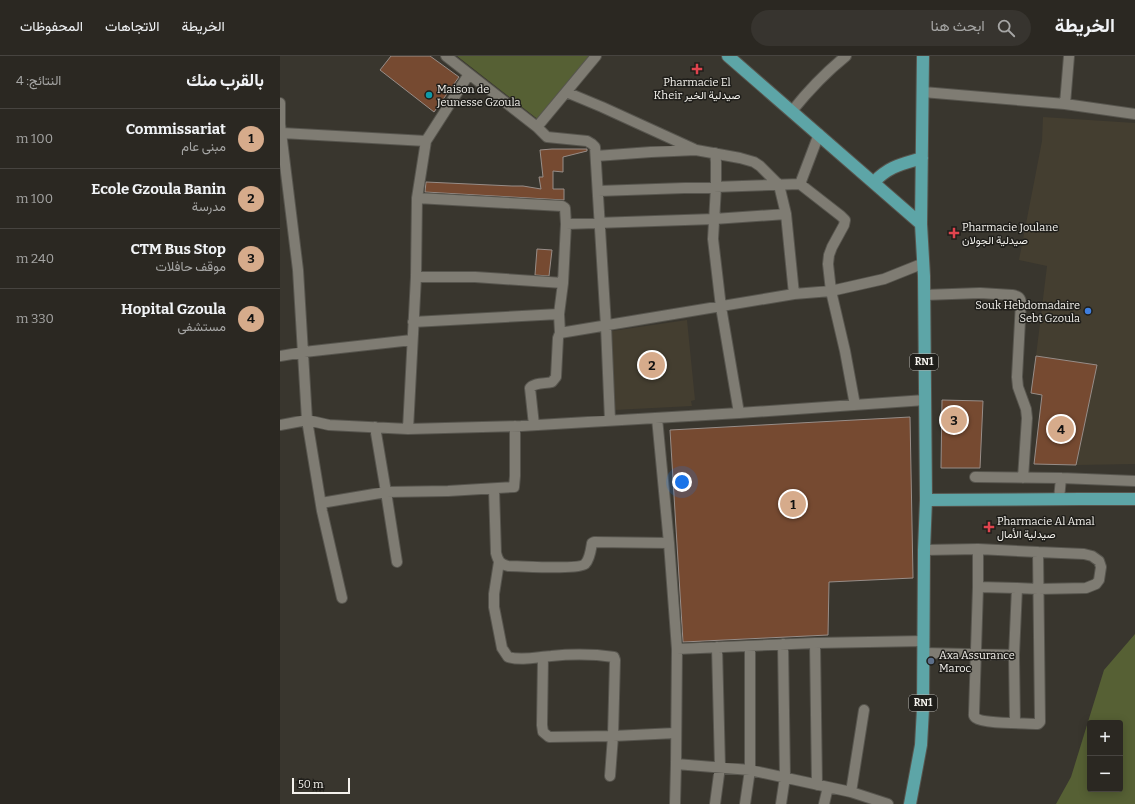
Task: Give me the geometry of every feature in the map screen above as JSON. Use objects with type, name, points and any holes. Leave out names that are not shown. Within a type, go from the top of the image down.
[{"type":"main road","points":[[728,56],[921,224]]},
{"type":"main road","name":"RN1","points":[[910,804],[921,745],[923,709],[924,550],[926,500],[924,263],[921,224],[923,56]]},
{"type":"main road","points":[[874,182],[888,169],[922,158]]},
{"type":"main road","points":[[926,500],[1135,499]]},
{"type":"street","points":[[446,56],[537,127],[547,137],[587,141],[595,147],[610,420]]},
{"type":"street","points":[[537,127],[596,56]]},
{"type":"street","points":[[792,111],[836,60],[846,56]]},
{"type":"street","points":[[1065,104],[1069,56]]},
{"type":"street","points":[[408,429],[416,277],[417,198],[426,140],[469,74]]},
{"type":"street","points":[[566,92],[696,150]]},
{"type":"street","points":[[923,92],[1065,104],[1135,114]]},
{"type":"street","points":[[280,103],[282,133],[298,270],[307,420],[321,503],[342,598]]},
{"type":"street","points":[[282,133],[426,140]]},
{"type":"street","points":[[800,184],[819,134]]},
{"type":"street","points":[[596,156],[696,150],[754,162],[764,169],[779,185],[786,214],[794,294]]},
{"type":"street","points":[[715,153],[716,187],[714,239],[721,307],[739,413]]},
{"type":"street","points":[[598,191],[800,184],[841,216],[845,220],[844,225],[829,254],[828,264],[831,291],[845,351],[855,405]]},
{"type":"street","points":[[417,198],[562,206],[565,208],[566,224],[563,283],[559,314],[560,333],[558,338],[556,379],[550,383],[534,384],[530,388],[534,425]]},
{"type":"street","points":[[566,224],[714,219],[786,214]]},
{"type":"street","points":[[560,333],[794,294],[831,291],[884,279],[924,263]]},
{"type":"street","points":[[416,277],[475,277],[563,283]]},
{"type":"street","points":[[924,294],[980,293],[1012,295],[1020,298],[1017,377],[1018,387],[1026,409],[1027,418],[1023,478]]},
{"type":"street","points":[[413,322],[559,314]]},
{"type":"street","points":[[280,356],[412,340]]},
{"type":"street","points":[[280,426],[307,420],[329,425],[408,429],[515,426],[739,413],[925,400]]},
{"type":"street","points":[[657,418],[677,649],[675,804]]},
{"type":"street","points":[[321,503],[386,492],[512,488],[514,486],[515,476],[515,426]]},
{"type":"street","points":[[375,428],[397,562]]},
{"type":"street","points":[[975,477],[1135,481]]},
{"type":"street","points":[[1059,499],[1061,478]]},
{"type":"street","points":[[494,489],[496,553],[499,562],[494,594],[494,607],[502,648],[508,657],[517,659],[599,655],[614,658],[613,736],[610,776]]},
{"type":"street","points":[[499,562],[508,566],[581,566],[588,560],[592,543],[594,542],[669,543]]},
{"type":"street","points":[[978,549],[974,716],[983,721],[1038,724],[1040,721],[1038,552]]},
{"type":"street","points":[[924,550],[978,549],[1084,554],[1092,556],[1099,561],[1101,567],[1099,580],[1096,584],[1086,588],[1038,589],[978,587]]},
{"type":"street","points":[[1014,723],[1014,655],[1017,588]]},
{"type":"street","points":[[677,649],[815,643],[923,647],[976,654],[1014,655]]},
{"type":"street","points":[[815,643],[817,784]]},
{"type":"street","points":[[781,804],[785,777],[783,644]]},
{"type":"street","points":[[745,804],[750,770],[750,646]]},
{"type":"street","points":[[715,804],[720,767],[717,647]]},
{"type":"street","points":[[543,657],[542,725],[543,732],[548,737],[676,733]]},
{"type":"street","points":[[855,797],[864,710]]},
{"type":"street","points":[[676,764],[750,770],[817,784],[855,797],[888,804]]},
{"type":"street","points":[[824,804],[828,787]]},
{"type":"shaded area","name":"Souk Hebdomadaire Sebt Gzoula","points":[[1043,117],[1135,123],[1135,464],[1076,465],[1097,365],[1036,356],[1047,266],[1019,260],[1042,141]]},
{"type":"shaded area","points":[[687,320],[695,400],[691,401],[692,406],[614,410],[612,331]]},
{"type":"green space","points":[[457,56],[590,56],[540,121]]},
{"type":"green space","points":[[1135,634],[1135,804],[1056,804],[1071,777],[1087,725],[1087,792],[1123,792],[1123,720],[1089,720],[1104,670]]},
{"type":"building","name":"Maison de Jeunesse Gzoula","points":[[391,56],[430,56],[459,77],[434,112],[380,70]]},
{"type":"building","points":[[587,149],[587,151],[563,157],[563,172],[553,171],[553,189],[564,189],[564,200],[425,192],[426,182],[523,186],[541,189],[539,177],[543,177],[540,150]]},
{"type":"building","points":[[537,249],[552,250],[549,276],[535,275]]},
{"type":"building","points":[[1036,356],[1097,365],[1076,465],[1034,464],[1042,395],[1031,393]]},
{"type":"building","points":[[942,400],[983,401],[980,468],[941,468]]},
{"type":"building","points":[[910,417],[913,578],[829,582],[828,635],[683,642],[670,430]]},
{"type":"place","name":"Pharmacie El Kheir صيدلية الخير","points":[[697,69]]},
{"type":"place","name":"Maison de Jeunesse Gzoula","points":[[429,95]]},
{"type":"place","name":"Pharmacie Joulane صيدلية الجولان","points":[[954,233]]},
{"type":"place","name":"Souk Hebdomadaire Sebt Gzoula","points":[[1088,311]]},
{"type":"place","name":"Ecole Gzoula Banin","points":[[652,365]]},
{"type":"place","name":"CTM Bus Stop","points":[[954,420]]},
{"type":"place","name":"Hopital Gzoula","points":[[1061,429]]},
{"type":"place","name":"Commissariat","points":[[793,504]]},
{"type":"place","name":"Pharmacie Al Amal صيدلية الأمال","points":[[989,527]]},
{"type":"place","name":"Axa Assurance Maroc","points":[[931,661]]}]
